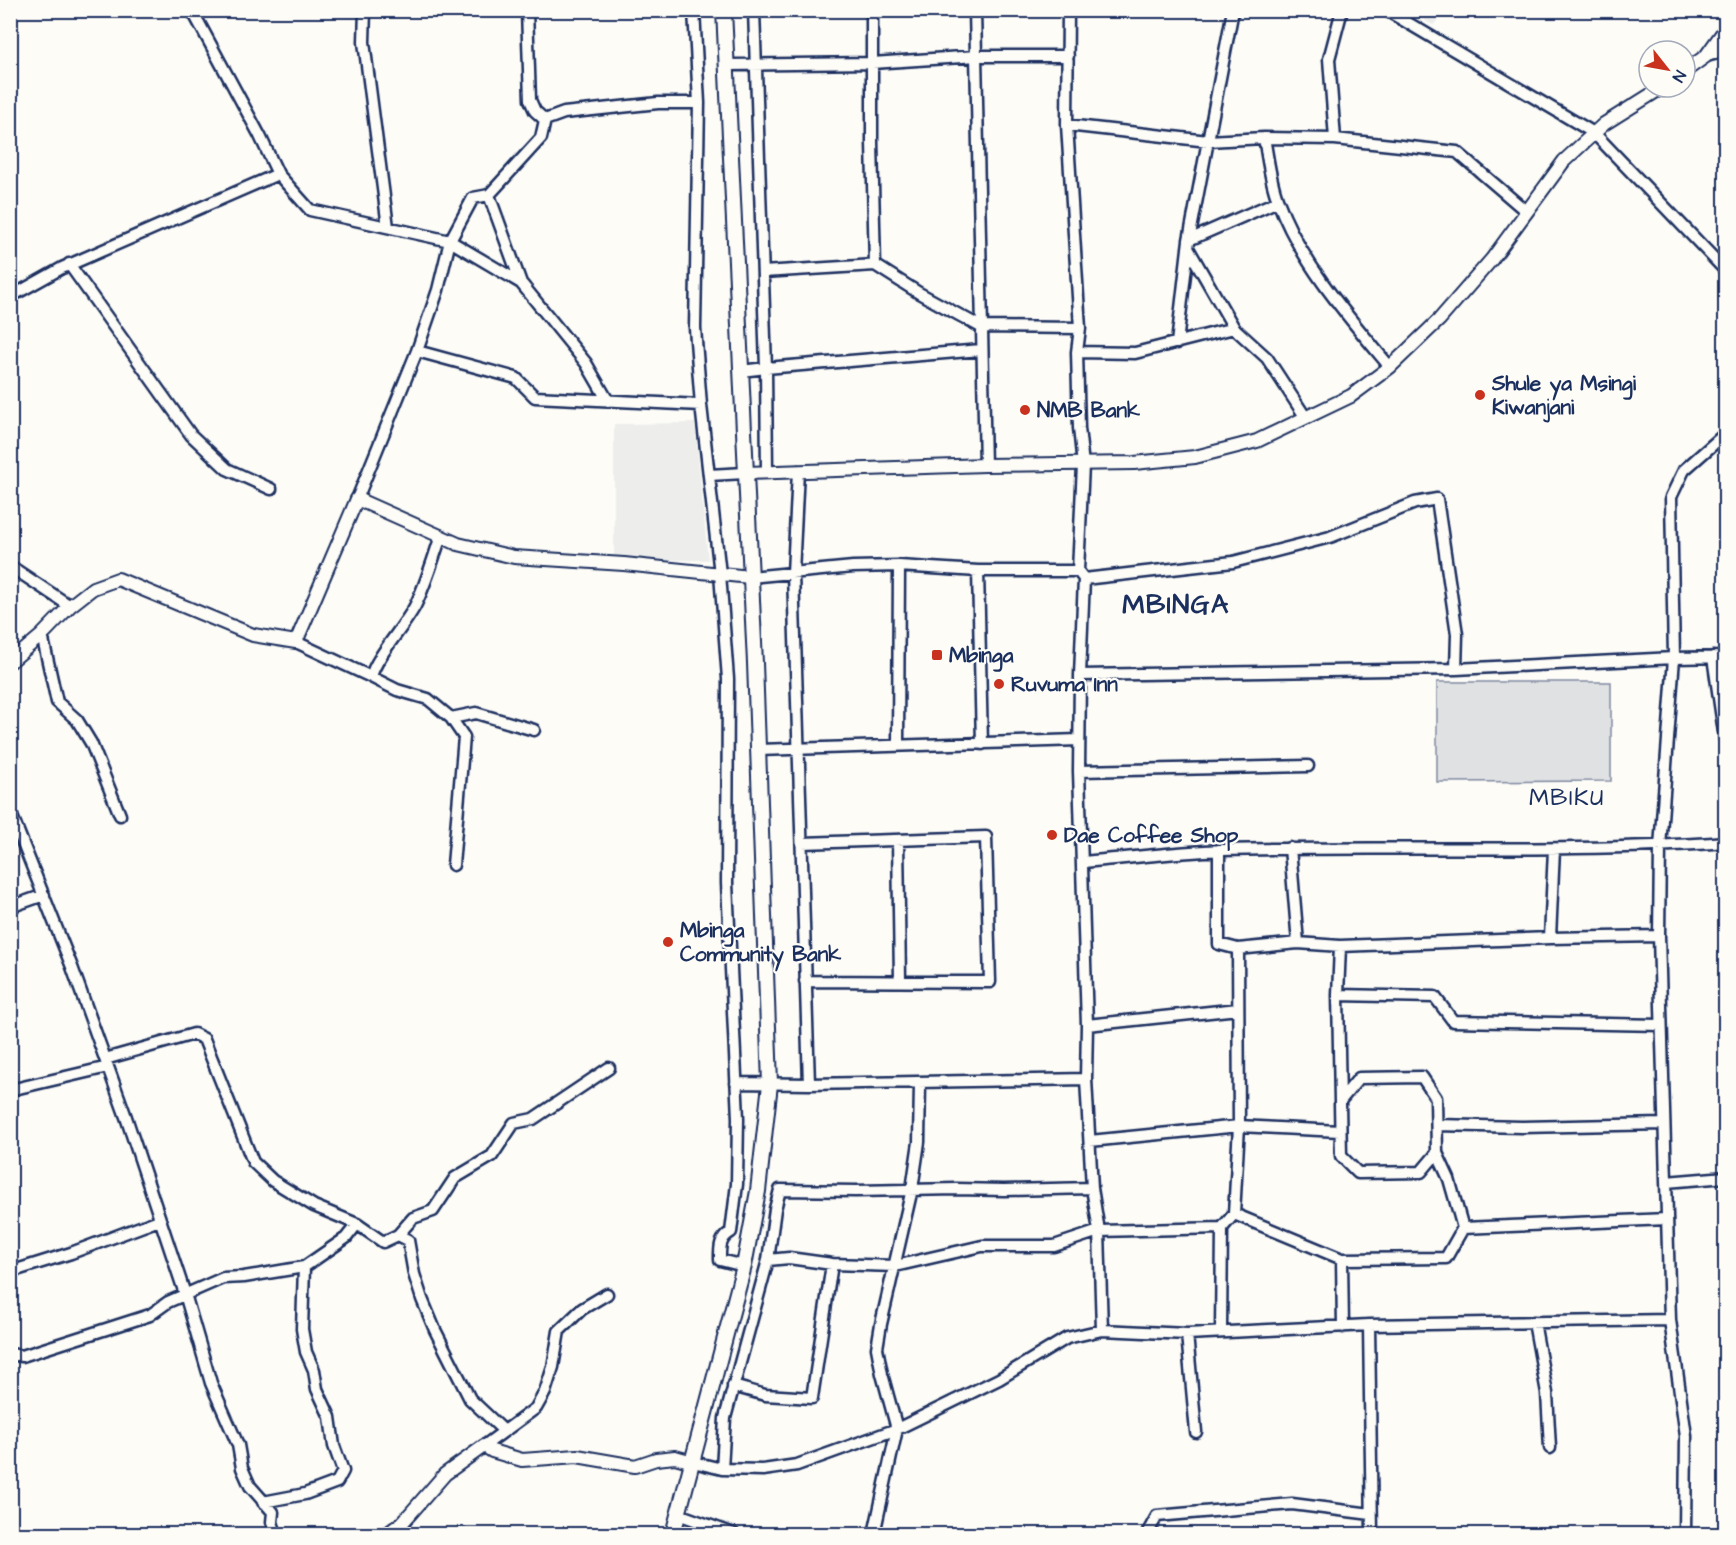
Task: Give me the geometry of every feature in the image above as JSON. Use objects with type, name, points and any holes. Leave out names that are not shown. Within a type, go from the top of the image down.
[{"type":"main road","points":[[674,1534],[744,1266],[758,1191],[770,1084],[758,750],[724,10]]},
{"type":"street","points":[[192,10],[278,174],[310,210],[450,241],[521,283]]},
{"type":"street","points":[[365,10],[364,42],[388,227]]},
{"type":"street","points":[[527,10],[530,100],[535,111],[545,120]]},
{"type":"street","points":[[694,10],[699,103],[695,327],[701,405],[720,574],[728,679],[727,883],[738,1118],[734,1222],[731,1232],[724,1237],[721,1244],[720,1260],[744,1266]]},
{"type":"street","points":[[754,10],[754,64],[766,368],[767,472]]},
{"type":"street","points":[[872,10],[875,265]]},
{"type":"street","points":[[975,10],[985,465]]},
{"type":"street","points":[[1068,10],[1067,125],[1080,328],[1077,352],[1079,428],[1083,465],[1079,771],[1087,1025],[1086,1079],[1092,1188],[1099,1232],[1102,1330]]},
{"type":"street","points":[[1177,343],[1188,244],[1233,10]]},
{"type":"street","points":[[1335,139],[1329,58],[1342,10]]},
{"type":"street","points":[[1386,10],[1594,133],[1725,271]]},
{"type":"street","points":[[1697,62],[1706,56],[1725,28]]},
{"type":"street","points":[[1706,56],[1725,51]]},
{"type":"street","points":[[727,65],[872,63],[977,56],[1068,56]]},
{"type":"street","points":[[709,475],[985,465],[1134,464],[1195,457],[1257,441],[1351,396],[1390,368],[1439,320],[1492,259],[1564,161],[1604,124],[1644,99]]},
{"type":"street","points":[[545,120],[564,112],[658,103],[699,103]]},
{"type":"street","points":[[296,642],[357,500],[417,351],[438,290],[450,241],[473,198],[489,195],[541,138],[545,120]]},
{"type":"street","points":[[1067,125],[1208,141],[1264,138],[1335,139],[1456,152],[1527,212]]},
{"type":"street","points":[[1264,138],[1278,201],[1304,256],[1339,306],[1390,368]]},
{"type":"street","points":[[10,297],[69,264],[278,174]]},
{"type":"street","points":[[489,195],[521,283],[586,363],[608,401]]},
{"type":"street","points":[[1188,244],[1278,201]]},
{"type":"street","points":[[1188,244],[1234,328],[1267,358],[1306,418]]},
{"type":"street","points":[[69,264],[190,435],[228,468],[271,489]]},
{"type":"street","points":[[763,272],[875,265],[919,293],[981,327],[1080,328]]},
{"type":"street","points":[[1077,352],[1135,353],[1234,328]]},
{"type":"street","points":[[741,371],[981,350]]},
{"type":"street","points":[[417,351],[516,378],[535,397],[701,405]]},
{"type":"street","points":[[1685,1534],[1686,1436],[1670,1320],[1659,936],[1660,847],[1674,658],[1671,497],[1684,470],[1725,433]]},
{"type":"street","points":[[798,471],[793,573],[809,1084]]},
{"type":"street","points":[[357,500],[458,544],[514,557],[624,564],[750,577],[853,567],[899,566],[1081,575],[1233,562],[1330,537],[1415,503],[1437,499],[1458,634],[1456,669]]},
{"type":"street","points":[[371,677],[373,668],[415,605],[441,536]]},
{"type":"street","points":[[10,566],[70,606]]},
{"type":"street","points":[[898,745],[899,566]]},
{"type":"street","points":[[978,571],[982,744]]},
{"type":"street","points":[[10,662],[42,635],[70,606],[93,588],[118,579],[253,634],[296,642],[397,690],[428,699],[451,718],[464,737],[453,865]]},
{"type":"street","points":[[42,635],[57,702],[77,720],[91,743],[120,815]]},
{"type":"street","points":[[1713,657],[1725,746]]},
{"type":"street","points":[[1080,675],[1456,669],[1725,657]]},
{"type":"street","points":[[451,718],[476,713],[534,730]]},
{"type":"street","points":[[758,750],[1079,741]]},
{"type":"street","points":[[1079,771],[1308,765]]},
{"type":"street","points":[[10,811],[107,1063],[185,1294],[211,1383],[238,1445],[242,1468],[250,1486],[273,1512],[272,1522],[276,1534]]},
{"type":"street","points":[[802,843],[986,837],[990,982],[805,981]]},
{"type":"street","points":[[898,840],[900,980]]},
{"type":"street","points":[[1082,862],[1219,850],[1554,849],[1660,847],[1725,842]]},
{"type":"street","points":[[1290,848],[1298,943]]},
{"type":"street","points":[[1550,938],[1554,849]]},
{"type":"street","points":[[1219,850],[1219,944],[1239,949],[1298,943],[1340,946],[1659,936]]},
{"type":"street","points":[[10,907],[44,895]]},
{"type":"street","points":[[1340,946],[1338,995],[1341,1156],[1358,1173],[1421,1172],[1437,1153]]},
{"type":"street","points":[[1221,1331],[1222,1228],[1234,1214],[1239,1126],[1239,949]]},
{"type":"street","points":[[1338,995],[1435,998],[1452,1021],[1661,1025]]},
{"type":"street","points":[[1087,1025],[1238,1009]]},
{"type":"street","points":[[10,1090],[107,1063],[194,1034],[204,1039],[253,1162],[273,1181],[314,1206],[357,1224],[383,1242],[398,1235],[413,1218],[432,1211],[455,1178],[492,1156],[514,1123],[533,1119],[609,1068]]},
{"type":"street","points":[[1234,1214],[1342,1259],[1446,1258],[1463,1228],[1449,1179],[1437,1153],[1436,1098],[1422,1077],[1359,1078],[1340,1101]]},
{"type":"street","points":[[736,1083],[920,1083],[1086,1079]]},
{"type":"street","points":[[874,1534],[897,1429],[877,1348],[912,1189],[919,1142],[920,1083]]},
{"type":"street","points":[[1437,1125],[1522,1127],[1664,1124]]},
{"type":"street","points":[[1090,1141],[1239,1126],[1340,1131]]},
{"type":"street","points":[[1666,1182],[1725,1177]]},
{"type":"street","points":[[722,1469],[725,1418],[768,1260],[780,1190],[1092,1188]]},
{"type":"street","points":[[1463,1228],[1667,1219]]},
{"type":"street","points":[[10,1272],[71,1253],[159,1220]]},
{"type":"street","points":[[11,1352],[22,1356],[93,1335],[150,1315],[168,1302],[223,1278],[244,1277],[304,1267],[346,1238],[357,1224]]},
{"type":"street","points":[[768,1260],[789,1258],[832,1264],[895,1266],[982,1246],[1054,1246],[1099,1232],[1222,1228]]},
{"type":"street","points":[[398,1235],[408,1240],[422,1299],[470,1399],[504,1431]]},
{"type":"street","points":[[1342,1259],[1343,1327]]},
{"type":"street","points":[[733,1386],[765,1395],[812,1398],[832,1264]]},
{"type":"street","points":[[263,1502],[305,1494],[337,1482],[343,1471],[334,1446],[330,1417],[317,1389],[314,1370],[306,1352],[302,1329],[304,1267]]},
{"type":"street","points":[[387,1534],[404,1528],[445,1474],[536,1408],[553,1367],[559,1331],[582,1310],[607,1294]]},
{"type":"street","points":[[484,1446],[492,1451],[522,1460],[577,1455],[635,1466],[656,1459],[675,1457],[722,1469],[763,1470],[797,1465],[897,1429],[999,1379],[1067,1338],[1102,1330],[1187,1334],[1369,1324],[1670,1320]]},
{"type":"street","points":[[1534,1322],[1547,1393],[1550,1448]]},
{"type":"street","points":[[1369,1324],[1372,1534]]},
{"type":"street","points":[[1187,1334],[1196,1432]]},
{"type":"street","points":[[1147,1534],[1157,1516],[1269,1506],[1292,1504],[1371,1514]]},
{"type":"street","points":[[678,1514],[734,1534]]},
{"type":"shaded area","points":[[1408,11],[1448,11],[1433,25]]},
{"type":"shaded area","points":[[695,423],[708,560],[614,560],[614,424]]},
{"type":"shaded area","points":[[1437,682],[1611,682],[1611,781],[1437,782]]},
{"type":"place","name":"Shule ya Msingi Kiwanjani","points":[[1480,395]]},
{"type":"place","name":"NMB Bank","points":[[1025,410]]},
{"type":"place","name":"Mbinga","points":[[937,655]]},
{"type":"place","name":"Ruvuma Inn","points":[[999,684]]},
{"type":"place","name":"Dae Coffee Shop","points":[[1052,835]]},
{"type":"place","name":"Mbinga Community Bank","points":[[668,942]]},
{"type":"district","name":"MBINGA","points":[[1176,604]]},
{"type":"district","name":"MBIKU","points":[[1567,797]]}]
